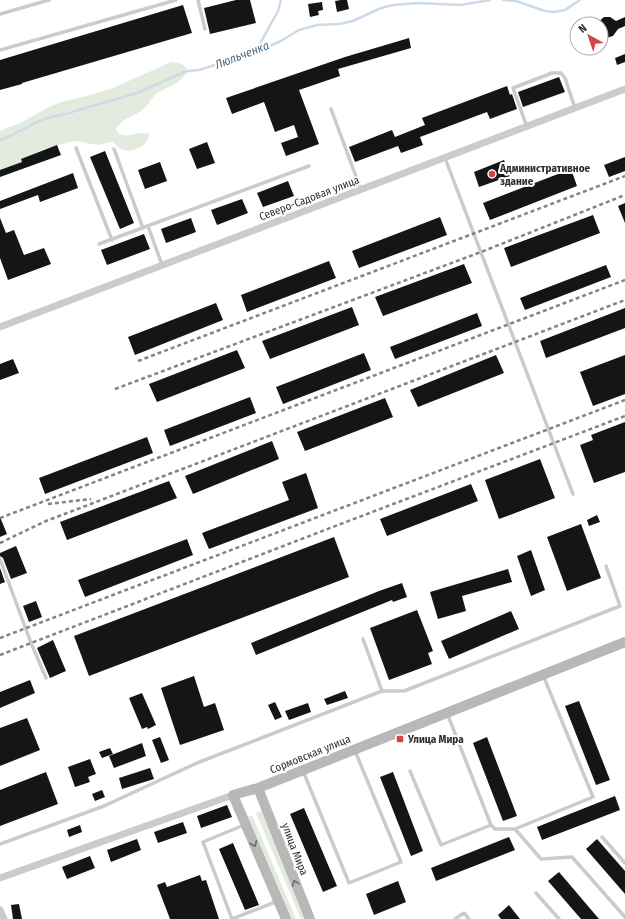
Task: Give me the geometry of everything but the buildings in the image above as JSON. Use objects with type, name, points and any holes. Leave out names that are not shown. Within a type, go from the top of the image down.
[{"type":"street","name":"Северо-Садовая улица","points":[[1,325],[162,266],[625,89]]},
{"type":"street","name":"Сормовская улица","points":[[0,878],[233,795],[258,788],[625,642]]},
{"type":"street","name":"улица Мира","points":[[258,788],[310,919]]},
{"type":"street","points":[[233,795],[286,919]]},
{"type":"street","points":[[0,910],[4,919]]},
{"type":"lane","points":[[0,14],[49,0]]},
{"type":"lane","points":[[0,50],[176,0]]},
{"type":"lane","points":[[198,0],[205,29]]},
{"type":"lane","points":[[527,127],[513,88],[552,74],[561,73],[565,78],[576,108]]},
{"type":"lane","points":[[331,109],[361,190]]},
{"type":"lane","points":[[76,148],[112,240]]},
{"type":"lane","points":[[114,149],[144,228]]},
{"type":"lane","points":[[445,158],[573,494]]},
{"type":"lane","points":[[99,244],[308,166]]},
{"type":"lane","points":[[148,226],[162,266]]},
{"type":"lane","points":[[0,559],[31,643],[46,678]]},
{"type":"lane","points":[[0,844],[104,806],[197,763],[382,692],[404,691],[620,606],[606,566]]},
{"type":"lane","points":[[363,639],[382,692]]},
{"type":"lane","points":[[447,712],[491,825],[495,829],[515,829],[593,797],[542,674]]},
{"type":"lane","points":[[302,770],[349,883],[401,862],[354,749]]},
{"type":"lane","points":[[410,771],[441,845],[491,825]]},
{"type":"lane","points":[[245,824],[203,842],[232,919],[278,901]]},
{"type":"lane","points":[[515,829],[541,859],[572,857],[625,917]]},
{"type":"lane","points":[[602,837],[625,863]]},
{"type":"lane","points":[[536,893],[559,919]]},
{"type":"lane","points":[[455,919],[464,913],[470,919]]},
{"type":"shaded area","points":[[171,62],[179,63],[187,69],[179,82],[156,94],[143,109],[121,122],[116,129],[122,135],[140,133],[149,134],[146,142],[140,148],[127,151],[121,149],[112,142],[97,145],[77,141],[70,142],[42,150],[24,162],[0,173],[0,131],[22,122],[51,106],[113,88]]},
{"type":"shaded area","points":[[262,811],[306,919],[301,919],[256,813]]},
{"type":"shaded area","points":[[252,815],[296,919],[289,919],[247,817]]},
{"type":"waterway","points":[[256,51],[278,11],[281,0]]},
{"type":"waterway","name":"Люльченка","points":[[0,140],[46,118],[67,114],[137,93],[188,71],[199,70],[256,52],[279,42],[299,30],[317,25],[339,24],[353,21],[381,8],[393,5],[418,3],[460,5],[490,0]]},
{"type":"waterway","name":"Люльченка","points":[[503,0],[516,1],[545,11],[554,12],[565,10],[580,0]]},
{"type":"railway","points":[[138,361],[625,176]]},
{"type":"railway","points":[[115,389],[481,252],[625,195]]},
{"type":"railway","points":[[0,518],[625,280]]},
{"type":"railway","points":[[0,543],[46,521],[625,300]]},
{"type":"railway","points":[[0,638],[625,400]]},
{"type":"railway","points":[[0,655],[625,416]]},
{"type":"railway","points":[[48,504],[91,499]]},
{"type":"place","name":"Административное здание","points":[[492,174]]},
{"type":"place","name":"Улица Мира","points":[[400,739]]}]
